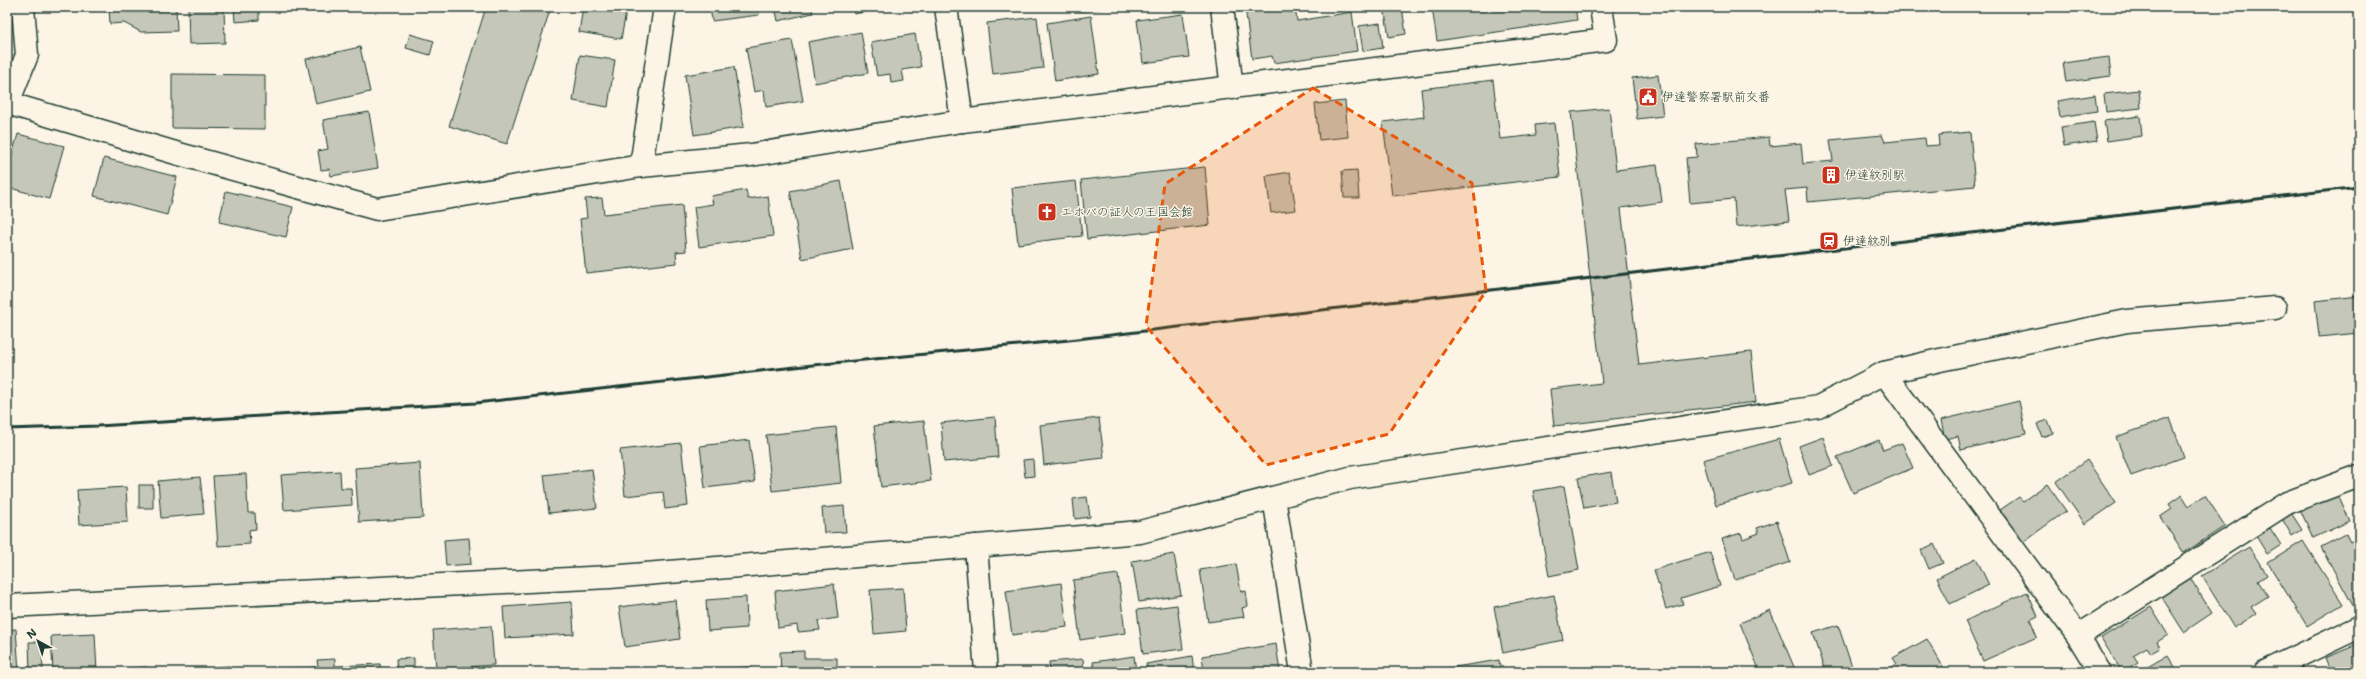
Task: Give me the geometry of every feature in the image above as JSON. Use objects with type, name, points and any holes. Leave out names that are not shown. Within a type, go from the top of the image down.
[{"type":"street","points":[[23,7],[27,55],[7,103],[179,154],[377,209],[641,166],[751,155],[962,120],[1232,88],[1606,40],[1601,7]]},
{"type":"street","points":[[641,166],[665,7]]},
{"type":"street","points":[[946,7],[962,120]]},
{"type":"street","points":[[1222,7],[1232,88]]},
{"type":"street","points":[[7,606],[610,577],[1140,532],[1350,478],[1818,407],[1884,373],[2127,321],[2275,308]]},
{"type":"street","points":[[1884,373],[2078,636],[2100,672]]},
{"type":"street","points":[[2078,636],[2287,503],[2359,476]]},
{"type":"street","points":[[1274,498],[1302,672]]},
{"type":"street","points":[[976,546],[986,672]]},
{"type":"street","points":[[2264,672],[2359,627]]},
{"type":"highlighted area","points":[[1313,88],[1472,183],[1486,291],[1389,434],[1266,465],[1146,326],[1165,184]]},
{"type":"building","points":[[109,7],[176,7],[177,31],[141,32],[124,23],[110,24]]},
{"type":"building","points":[[188,7],[224,7],[225,43],[189,44]]},
{"type":"building","points":[[234,7],[259,7],[259,20],[235,22]]},
{"type":"building","points":[[486,7],[551,7],[507,144],[449,126]]},
{"type":"building","points":[[583,7],[627,7],[621,39],[579,32]]},
{"type":"building","points":[[710,7],[758,7],[759,15],[712,21]]},
{"type":"building","points":[[775,7],[811,7],[813,13],[778,21]]},
{"type":"building","points":[[852,7],[889,7],[854,14]]},
{"type":"building","points":[[1081,7],[1116,7],[1081,11]]},
{"type":"building","points":[[1245,7],[1295,7],[1297,21],[1352,12],[1357,51],[1274,63],[1272,56],[1252,59]]},
{"type":"building","points":[[1384,7],[1402,7],[1406,34],[1389,37]]},
{"type":"building","points":[[1432,7],[1575,7],[1577,20],[1437,41]]},
{"type":"building","points":[[1183,14],[1189,57],[1143,63],[1137,20]]},
{"type":"building","points":[[1091,16],[1099,74],[1055,81],[1047,23]]},
{"type":"building","points":[[1037,17],[1043,68],[993,74],[987,23]]},
{"type":"building","points":[[1380,23],[1383,48],[1363,51],[1359,26]]},
{"type":"building","points":[[861,32],[868,73],[815,83],[808,42]]},
{"type":"building","points":[[410,34],[434,41],[430,55],[406,48]]},
{"type":"building","points":[[915,34],[921,67],[902,70],[904,81],[891,83],[890,74],[877,76],[871,42]]},
{"type":"building","points":[[792,40],[803,101],[766,107],[764,90],[754,92],[746,48]]},
{"type":"building","points":[[360,47],[370,92],[316,104],[306,59]]},
{"type":"building","points":[[580,55],[615,60],[608,107],[573,101]]},
{"type":"building","points":[[2109,57],[2111,76],[2066,82],[2063,63]]},
{"type":"building","points":[[734,67],[744,127],[694,135],[685,75]]},
{"type":"building","points":[[172,74],[265,75],[265,129],[172,128]]},
{"type":"building","name":"伊達警察署駅前交番","points":[[1658,75],[1663,116],[1637,119],[1632,78]]},
{"type":"building","points":[[1493,80],[1500,139],[1536,135],[1535,125],[1554,123],[1560,177],[1392,196],[1383,122],[1424,117],[1421,89]]},
{"type":"building","points":[[2139,90],[2141,108],[2106,112],[2104,94]]},
{"type":"building","points":[[2095,95],[2097,111],[2060,117],[2057,101]]},
{"type":"building","points":[[1345,101],[1348,137],[1319,140],[1315,104]]},
{"type":"building","points":[[1609,108],[1616,170],[1657,165],[1662,202],[1621,208],[1639,365],[1751,352],[1756,402],[1554,426],[1550,389],[1602,383],[1571,112]]},
{"type":"building","points":[[369,112],[378,168],[331,176],[329,169],[321,170],[318,151],[328,149],[323,120]]},
{"type":"building","points":[[2140,116],[2142,136],[2107,141],[2104,121]]},
{"type":"building","points":[[2094,122],[2097,141],[2064,146],[2061,127]]},
{"type":"building","name":"伊達紋別駅","points":[[1970,132],[1975,186],[1808,202],[1807,188],[1785,190],[1789,221],[1736,227],[1734,199],[1690,203],[1686,158],[1697,157],[1696,144],[1769,137],[1770,146],[1801,143],[1803,164],[1833,161],[1830,140],[1882,135],[1885,142],[1925,138],[1926,146],[1939,145],[1938,135]]},
{"type":"building","points":[[18,134],[64,146],[49,199],[7,187],[7,172]]},
{"type":"building","points":[[104,158],[177,177],[167,215],[94,196]]},
{"type":"building","points":[[1205,167],[1210,225],[1087,239],[1081,180]]},
{"type":"building","points":[[1357,170],[1359,198],[1344,198],[1342,171]]},
{"type":"building","points":[[1290,172],[1296,210],[1271,213],[1266,176]]},
{"type":"building","points":[[841,181],[853,249],[802,259],[790,191]]},
{"type":"building","name":"エホバの証人の王国会館","points":[[1076,181],[1082,236],[1018,244],[1012,188]]},
{"type":"building","points":[[746,190],[748,199],[768,196],[773,236],[699,247],[694,207],[713,204],[711,196]]},
{"type":"building","points":[[226,191],[293,207],[286,237],[219,222]]},
{"type":"building","points":[[602,198],[604,214],[682,205],[686,251],[676,252],[677,263],[586,273],[580,219],[587,218],[585,199]]},
{"type":"building","points":[[2359,296],[2359,333],[2319,337],[2315,301]]},
{"type":"building","points":[[2019,401],[2026,434],[1961,450],[1958,436],[1945,439],[1941,420]]},
{"type":"building","points":[[995,417],[998,457],[944,462],[941,423]]},
{"type":"building","points":[[1099,418],[1104,458],[1044,465],[1040,425]]},
{"type":"building","points":[[2170,418],[2184,457],[2131,476],[2116,437]]},
{"type":"building","points":[[2048,420],[2053,433],[2042,437],[2037,424]]},
{"type":"building","points":[[924,421],[931,481],[881,487],[874,426]]},
{"type":"building","points":[[836,427],[841,483],[772,491],[766,435]]},
{"type":"building","points":[[1823,437],[1833,466],[1809,475],[1799,446]]},
{"type":"building","points":[[1779,439],[1792,483],[1716,505],[1703,460]]},
{"type":"building","points":[[749,440],[755,482],[705,488],[700,446]]},
{"type":"building","points":[[1879,440],[1883,450],[1902,443],[1913,468],[1853,493],[1837,457]]},
{"type":"building","points":[[681,443],[688,506],[665,509],[663,492],[625,496],[620,450]]},
{"type":"building","points":[[1033,459],[1034,476],[1025,477],[1023,460]]},
{"type":"building","points":[[2087,460],[2116,503],[2085,524],[2056,482]]},
{"type":"building","points":[[420,463],[423,518],[359,522],[355,468]]},
{"type":"building","points":[[592,469],[597,508],[549,513],[544,475]]},
{"type":"building","points":[[340,471],[341,488],[351,488],[352,505],[284,510],[281,475]]},
{"type":"building","points":[[1611,472],[1616,502],[1584,508],[1578,478]]},
{"type":"building","points":[[246,474],[248,513],[255,513],[256,529],[249,530],[250,544],[218,546],[213,476]]},
{"type":"building","points":[[200,477],[204,514],[161,518],[158,481]]},
{"type":"building","points":[[2047,484],[2066,511],[2023,542],[2000,510],[2019,497],[2023,501]]},
{"type":"building","points":[[139,485],[153,485],[153,508],[139,508]]},
{"type":"building","points":[[1564,486],[1579,570],[1549,576],[1533,491]]},
{"type":"building","points":[[126,487],[128,522],[79,525],[77,490]]},
{"type":"building","points":[[2337,492],[2350,521],[2313,538],[2300,509]]},
{"type":"building","points":[[2182,495],[2189,506],[2205,495],[2225,526],[2184,553],[2160,517],[2172,509],[2169,504]]},
{"type":"building","points":[[1087,497],[1090,517],[1075,519],[1073,499]]},
{"type":"building","points":[[844,506],[846,532],[824,533],[822,508]]},
{"type":"building","points":[[2290,511],[2302,530],[2292,536],[2281,517]]},
{"type":"building","points":[[1777,521],[1790,562],[1735,580],[1722,539],[1741,533],[1743,539],[1759,533],[1757,528]]},
{"type":"building","points":[[2270,528],[2281,545],[2267,554],[2256,536]]},
{"type":"building","points":[[2346,534],[2350,542],[2359,537],[2359,611],[2357,613],[2321,547]]},
{"type":"building","points":[[469,538],[471,564],[446,566],[444,540]]},
{"type":"building","points":[[2303,541],[2343,604],[2307,626],[2268,563]]},
{"type":"building","points":[[1934,544],[1943,563],[1929,569],[1921,550]]},
{"type":"building","points":[[2249,547],[2267,575],[2258,581],[2268,596],[2251,607],[2256,614],[2234,628],[2202,576]]},
{"type":"building","points":[[1710,552],[1720,586],[1681,598],[1683,604],[1666,609],[1654,570]]},
{"type":"building","points":[[1174,554],[1181,595],[1139,602],[1132,561]]},
{"type":"building","points":[[1976,558],[1989,585],[1950,604],[1937,578]]},
{"type":"building","points":[[1236,564],[1241,592],[1246,591],[1248,606],[1242,608],[1244,617],[1208,622],[1200,570]]},
{"type":"building","points":[[1118,574],[1125,633],[1080,640],[1073,580]]},
{"type":"building","points":[[2190,578],[2212,613],[2184,632],[2161,596]]},
{"type":"building","points":[[1061,583],[1067,627],[1012,635],[1006,591]]},
{"type":"building","points":[[834,584],[838,618],[818,621],[820,630],[798,632],[797,625],[778,628],[775,591]]},
{"type":"building","points":[[903,588],[906,631],[874,634],[870,590]]},
{"type":"building","points":[[2027,592],[2038,616],[2030,620],[2037,637],[1983,661],[1965,621]]},
{"type":"building","points":[[1554,595],[1563,640],[1503,653],[1494,607]]},
{"type":"building","points":[[746,597],[747,628],[708,631],[706,600]]},
{"type":"building","points":[[675,600],[680,639],[625,647],[619,607]]},
{"type":"building","points":[[572,602],[574,634],[505,638],[503,607]]},
{"type":"building","points":[[1177,605],[1183,649],[1143,654],[1137,610]]},
{"type":"building","points":[[2151,607],[2168,635],[2157,642],[2160,648],[2151,653],[2147,647],[2133,655],[2138,662],[2122,672],[2101,638]]},
{"type":"building","points":[[1770,610],[1794,667],[1783,672],[1760,672],[1740,623]]},
{"type":"building","points":[[1838,625],[1853,670],[1846,672],[1826,672],[1813,633]]},
{"type":"building","points":[[491,626],[494,665],[436,669],[433,630]]},
{"type":"building","points":[[16,629],[19,671],[7,672],[7,630]]},
{"type":"building","points":[[95,634],[97,672],[53,672],[51,636]]},
{"type":"building","points":[[1927,639],[1946,672],[1883,672],[1897,664],[1893,658]]},
{"type":"building","points":[[29,642],[42,642],[43,672],[30,672]]},
{"type":"building","points":[[1276,644],[1280,672],[1204,672],[1202,656]]},
{"type":"building","points":[[2359,644],[2359,672],[2331,672],[2325,658]]},
{"type":"building","points":[[804,651],[804,658],[837,658],[837,672],[781,672],[780,652]]},
{"type":"building","points":[[2168,655],[2178,672],[2139,672]]},
{"type":"building","points":[[1134,656],[1136,672],[1094,672],[1093,662]]},
{"type":"building","points":[[1192,656],[1194,672],[1148,672],[1146,664]]},
{"type":"building","points":[[414,658],[414,672],[397,672],[396,659]]},
{"type":"building","points":[[335,659],[335,666],[380,664],[381,672],[230,672],[318,667],[317,660]]},
{"type":"building","points":[[1083,659],[1084,672],[1050,672],[1049,662]]},
{"type":"building","points":[[1499,660],[1501,672],[1443,672],[1442,669]]},
{"type":"building","points":[[230,666],[230,672],[213,672],[213,667]]},
{"type":"building","points":[[147,667],[148,672],[132,672],[132,668]]},
{"type":"building","points":[[751,667],[751,672],[694,672],[694,669]]},
{"type":"railway","points":[[7,429],[98,426],[476,403],[813,365],[1069,340],[2359,187]]},
{"type":"place","name":"伊達警察署駅前交番","points":[[1648,97]]},
{"type":"place","name":"伊達紋別駅","points":[[1831,175]]},
{"type":"place","name":"エホバの証人の王国会館","points":[[1047,212]]},
{"type":"place","name":"伊達紋別","points":[[1829,241]]}]
